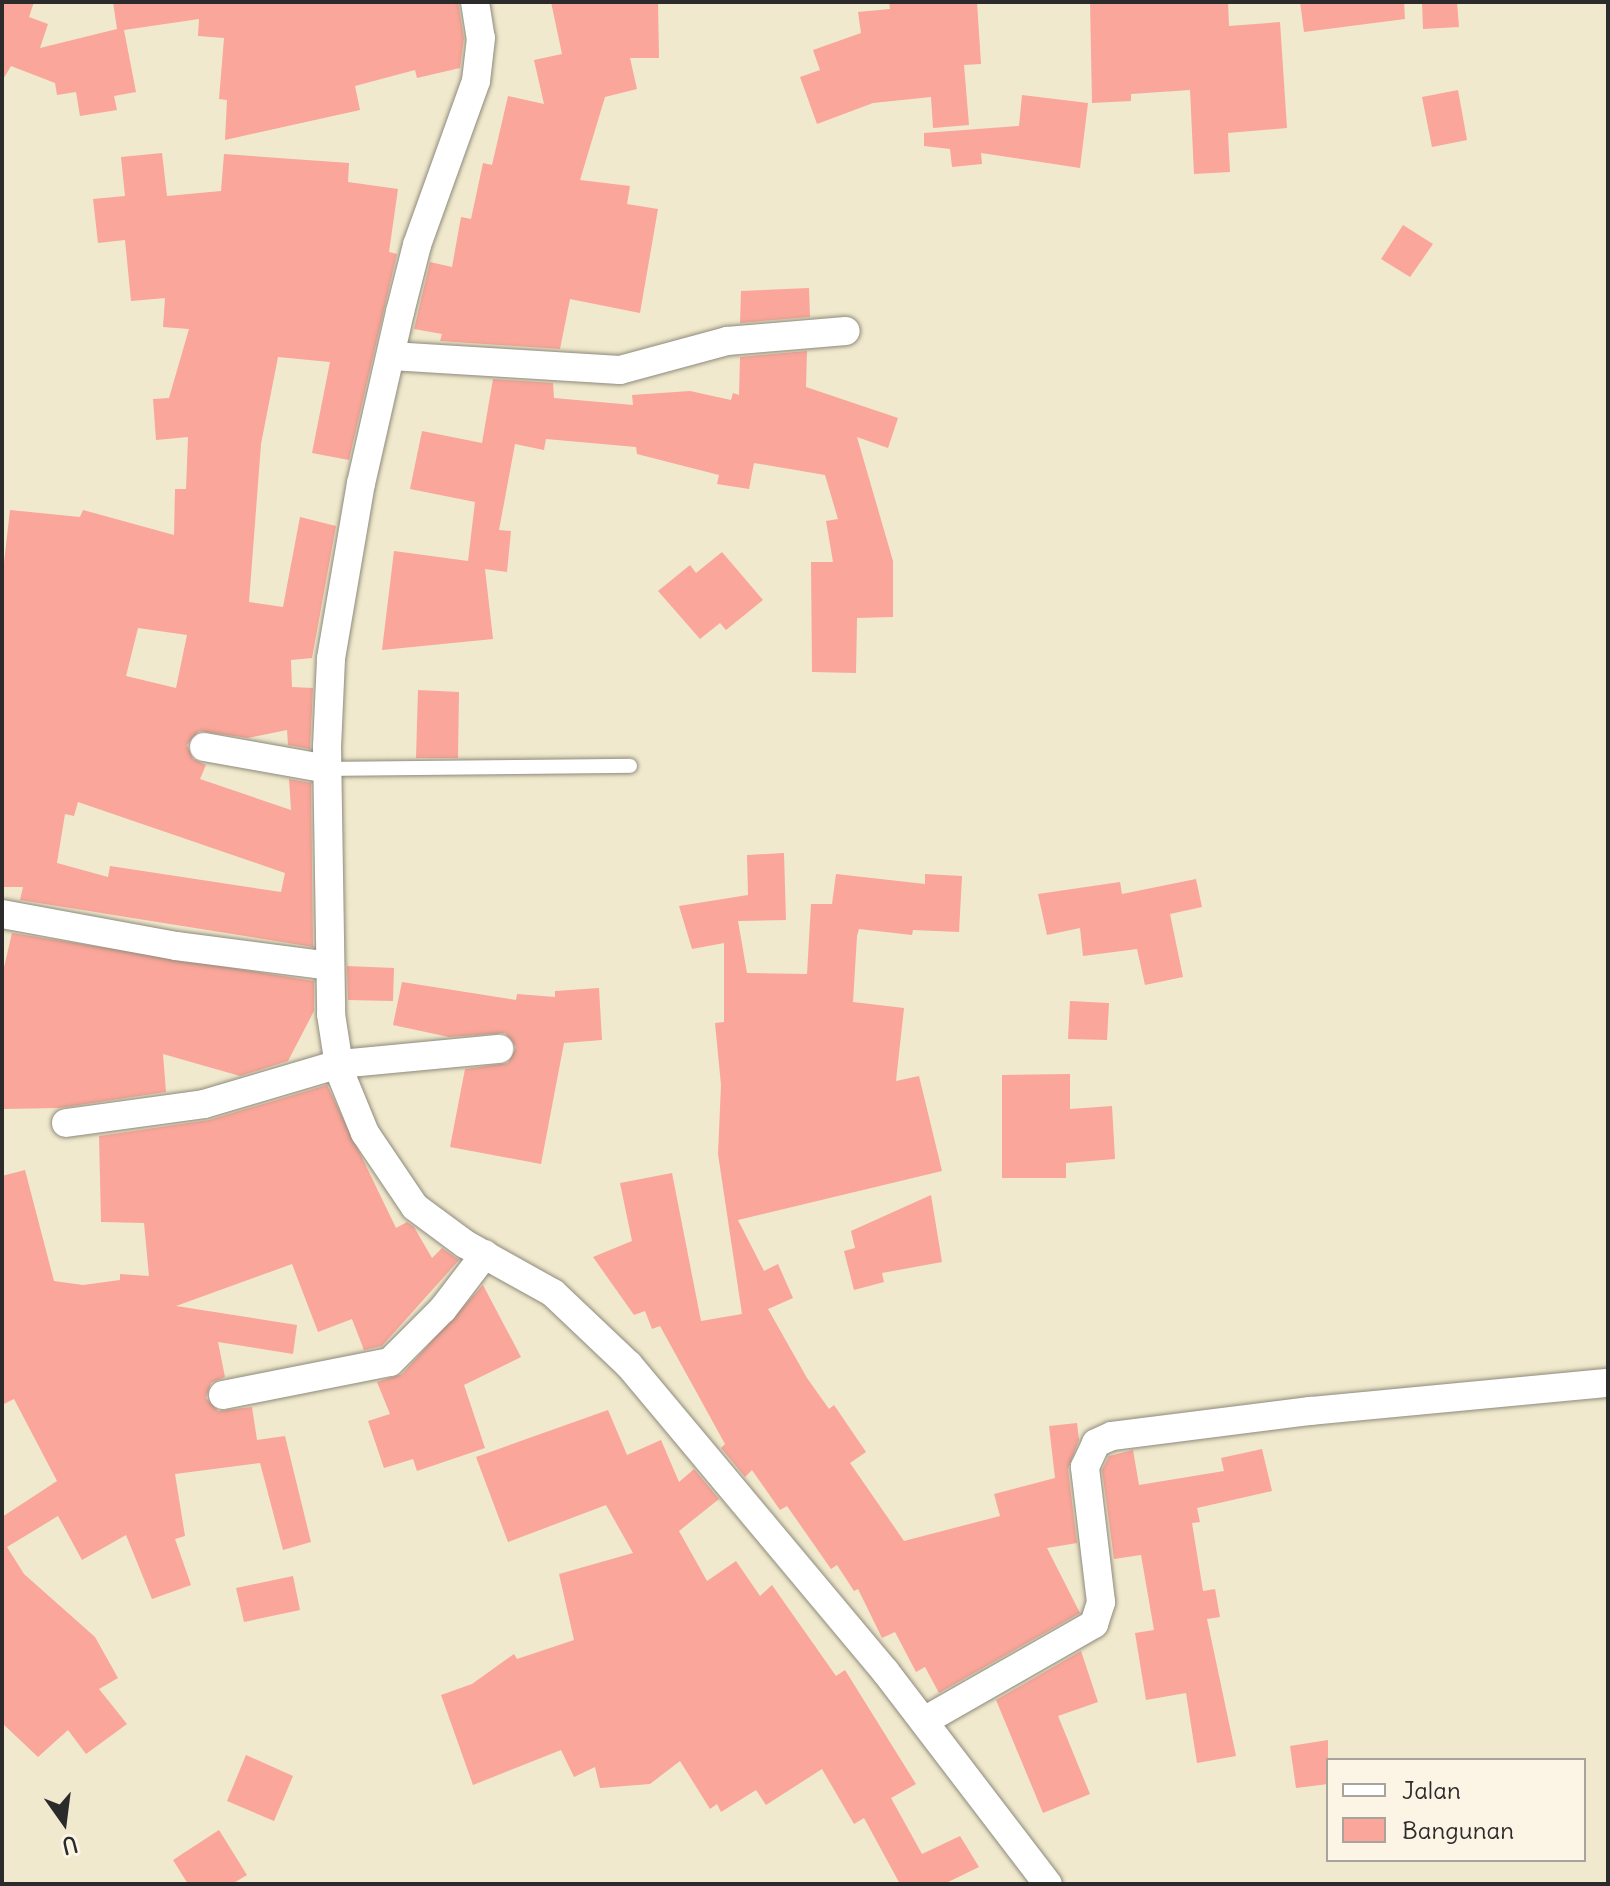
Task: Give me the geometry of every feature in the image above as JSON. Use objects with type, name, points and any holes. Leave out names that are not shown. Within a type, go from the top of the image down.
[{"type":"street","points":[[475,2],[481,38],[476,81],[417,245],[361,483],[331,659],[328,769],[330,966],[339,1064],[365,1133],[402,1190],[429,1219],[553,1293],[629,1365],[924,1721],[1048,1884]]},
{"type":"street","points":[[391,356],[620,370],[727,341],[846,331]]},
{"type":"street","points":[[204,747],[328,769]]},
{"type":"street","points":[[2,914],[176,946],[330,966]]},
{"type":"street","points":[[66,1123],[204,1104],[339,1064],[499,1049]]},
{"type":"street","points":[[223,1395],[390,1362],[443,1309],[485,1254]]},
{"type":"street","points":[[924,1721],[1094,1624],[1101,1602],[1085,1467],[1096,1443],[1112,1436],[1310,1411],[1608,1383]]},
{"type":"lane","points":[[328,769],[630,766]]},
{"type":"building","points":[[2,2],[34,2],[29,17],[48,24],[40,48],[117,29],[113,2],[458,2],[464,38],[460,68],[417,78],[415,70],[355,86],[360,110],[225,140],[227,100],[219,99],[224,38],[198,36],[199,19],[124,30],[136,92],[114,96],[117,110],[80,116],[76,92],[57,95],[55,83],[11,66],[2,81]]},
{"type":"building","points":[[551,2],[658,2],[659,58],[630,58],[637,89],[605,97],[580,180],[630,186],[627,204],[658,209],[640,313],[570,299],[560,349],[440,341],[442,334],[414,329],[430,262],[452,267],[461,217],[471,219],[483,163],[492,165],[508,96],[544,104],[534,60],[562,54]]},
{"type":"building","points":[[889,2],[977,2],[981,64],[964,65],[969,125],[933,128],[931,97],[873,103],[817,124],[800,77],[820,70],[813,50],[861,33],[858,12],[890,9]]},
{"type":"building","points":[[1090,2],[1228,2],[1229,26],[1280,22],[1287,128],[1228,133],[1230,172],[1194,174],[1190,90],[1131,94],[1131,101],[1092,103]]},
{"type":"building","points":[[1300,2],[1404,2],[1405,19],[1304,32]]},
{"type":"building","points":[[1422,2],[1457,2],[1459,27],[1423,29]]},
{"type":"building","points":[[1458,90],[1467,140],[1432,147],[1422,97]]},
{"type":"building","points":[[1022,95],[1088,103],[1080,168],[981,153],[982,164],[952,167],[950,149],[924,146],[924,133],[1019,126]]},
{"type":"building","points":[[162,153],[167,196],[221,191],[224,154],[349,163],[348,182],[398,189],[389,252],[397,254],[349,460],[312,453],[330,362],[278,357],[261,444],[249,602],[283,607],[300,517],[336,526],[312,658],[291,660],[292,687],[313,688],[310,749],[288,745],[287,730],[248,738],[199,731],[187,745],[193,759],[206,765],[200,779],[291,810],[289,779],[311,783],[313,947],[20,900],[23,887],[2,887],[2,580],[10,510],[80,517],[83,510],[174,535],[175,489],[186,489],[188,437],[156,440],[153,399],[169,398],[189,329],[163,327],[165,298],[131,301],[125,240],[98,243],[93,199],[125,196],[121,157]],"holes":[[[138,628],[187,635],[176,688],[126,676]],[[78,802],[285,873],[281,892],[110,866],[108,877],[57,863],[65,814],[74,816]]]},
{"type":"building","points":[[1403,225],[1433,244],[1410,277],[1381,259]]},
{"type":"building","points":[[809,288],[810,317],[740,323],[741,291]]},
{"type":"building","points":[[807,351],[806,387],[898,418],[888,448],[857,437],[893,561],[893,617],[857,618],[856,673],[812,672],[811,562],[833,562],[826,521],[838,519],[825,475],[754,463],[749,489],[717,484],[719,475],[637,454],[636,447],[546,439],[544,450],[515,444],[499,530],[511,531],[507,572],[485,569],[493,639],[382,650],[394,551],[468,561],[475,502],[410,489],[422,431],[482,443],[493,379],[553,383],[554,398],[633,405],[632,395],[690,391],[731,400],[733,393],[739,395],[740,357]]},
{"type":"building","points":[[722,552],[763,600],[726,630],[720,623],[700,639],[658,591],[690,565],[696,573]]},
{"type":"building","points":[[418,690],[459,692],[458,758],[416,758]]},
{"type":"building","points":[[784,853],[786,920],[738,921],[747,973],[807,974],[811,904],[832,904],[836,874],[925,884],[925,874],[962,876],[959,932],[913,930],[912,935],[859,929],[857,936],[853,1002],[904,1008],[896,1081],[919,1076],[942,1171],[738,1220],[764,1271],[778,1264],[793,1298],[768,1309],[807,1378],[829,1409],[834,1405],[866,1452],[850,1463],[904,1541],[1000,1516],[994,1494],[1055,1478],[1049,1426],[1077,1423],[1079,1440],[1068,1469],[1077,1543],[1047,1548],[1080,1613],[939,1693],[925,1667],[916,1672],[895,1632],[882,1638],[858,1589],[854,1591],[837,1565],[831,1569],[787,1506],[780,1510],[752,1470],[745,1477],[721,1448],[725,1444],[660,1326],[652,1329],[645,1311],[634,1315],[593,1257],[632,1241],[620,1183],[672,1173],[701,1321],[742,1314],[718,1154],[721,1085],[715,1023],[724,1022],[724,943],[692,949],[679,906],[748,895],[747,855]]},
{"type":"building","points":[[1196,879],[1202,907],[1170,914],[1183,977],[1145,985],[1137,949],[1083,956],[1080,928],[1047,935],[1038,894],[1120,882],[1122,894]]},
{"type":"building","points":[[12,933],[314,981],[314,1011],[288,1061],[240,1076],[163,1054],[166,1092],[59,1108],[2,1109],[2,976]]},
{"type":"building","points":[[347,966],[394,968],[393,1001],[348,1000]]},
{"type":"building","points":[[402,982],[516,1000],[517,994],[555,997],[555,991],[599,988],[602,1040],[564,1043],[541,1164],[450,1147],[465,1069],[508,1063],[516,1047],[505,1033],[449,1037],[393,1025]]},
{"type":"building","points":[[1070,1001],[1109,1003],[1107,1040],[1068,1039]]},
{"type":"building","points":[[1070,1074],[1070,1109],[1112,1106],[1115,1159],[1066,1163],[1066,1178],[1002,1178],[1002,1075]]},
{"type":"building","points":[[327,1085],[396,1228],[407,1222],[414,1227],[432,1258],[442,1248],[459,1260],[382,1346],[364,1350],[352,1319],[318,1332],[292,1264],[176,1306],[297,1325],[293,1354],[218,1342],[225,1377],[211,1383],[206,1398],[218,1411],[252,1407],[257,1440],[285,1436],[311,1542],[283,1550],[260,1463],[175,1474],[185,1536],[175,1539],[191,1585],[152,1599],[126,1535],[82,1560],[58,1516],[7,1547],[24,1574],[95,1637],[118,1678],[99,1689],[127,1724],[86,1754],[68,1730],[38,1757],[2,1723],[2,1517],[57,1481],[14,1399],[2,1405],[2,1176],[25,1170],[54,1281],[83,1285],[120,1280],[120,1274],[149,1276],[144,1223],[101,1222],[99,1136],[209,1120]]},
{"type":"building","points":[[931,1195],[942,1262],[882,1273],[884,1282],[854,1290],[844,1251],[855,1248],[851,1231]]},
{"type":"building","points":[[483,1285],[521,1357],[464,1385],[485,1448],[417,1471],[413,1459],[384,1468],[368,1421],[390,1414],[377,1382],[402,1374]]},
{"type":"building","points":[[608,1410],[627,1455],[661,1440],[679,1482],[694,1469],[719,1499],[679,1531],[707,1581],[736,1561],[760,1596],[772,1585],[836,1676],[845,1670],[916,1784],[891,1798],[922,1854],[960,1836],[979,1867],[944,1884],[900,1884],[864,1818],[854,1824],[822,1769],[766,1805],[756,1790],[721,1812],[717,1804],[710,1809],[680,1761],[650,1784],[600,1788],[595,1767],[574,1777],[561,1750],[473,1785],[441,1695],[472,1684],[514,1654],[517,1659],[574,1640],[559,1574],[633,1553],[606,1505],[508,1542],[476,1457]]},
{"type":"building","points":[[1262,1449],[1272,1491],[1197,1508],[1200,1522],[1192,1523],[1203,1591],[1215,1589],[1220,1617],[1207,1619],[1236,1756],[1197,1763],[1186,1693],[1146,1700],[1135,1633],[1154,1630],[1141,1555],[1114,1559],[1102,1470],[1109,1456],[1133,1450],[1139,1485],[1224,1471],[1221,1458]]},
{"type":"building","points":[[293,1576],[300,1610],[244,1622],[236,1588]]},
{"type":"building","points":[[1081,1651],[1098,1702],[1058,1716],[1090,1794],[1043,1813],[996,1700]]},
{"type":"building","points":[[1328,1740],[1326,1784],[1296,1788],[1290,1746]]},
{"type":"building","points":[[246,1755],[293,1776],[274,1821],[227,1801]]},
{"type":"building","points":[[219,1830],[247,1875],[232,1884],[188,1884],[173,1860]]}]
